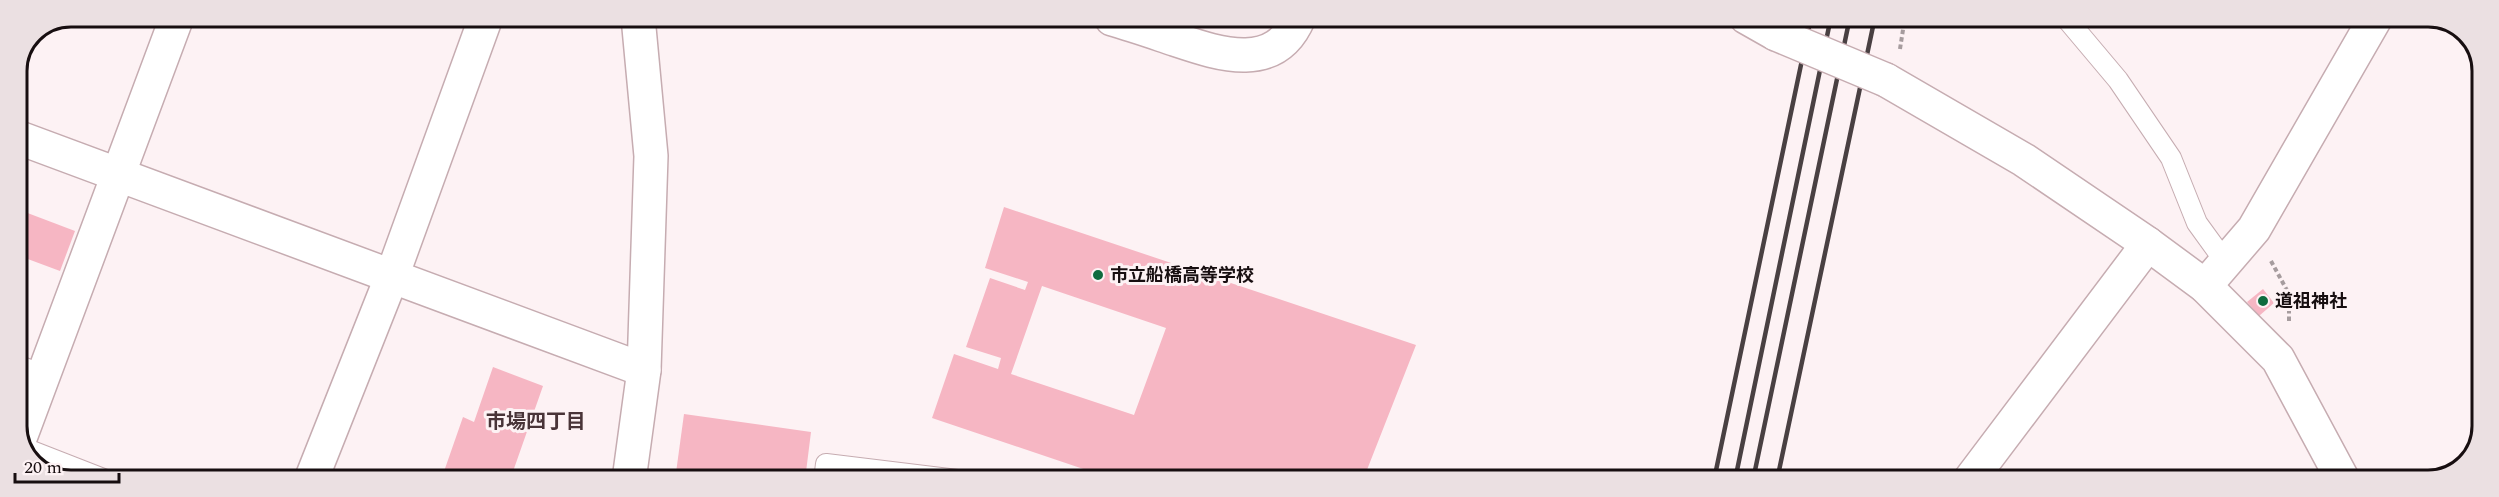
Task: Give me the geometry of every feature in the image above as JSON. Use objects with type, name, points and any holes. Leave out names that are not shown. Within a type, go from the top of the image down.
[{"type":"street","points":[[27,390],[30,370],[117,174],[173,27]]},
{"type":"street","points":[[315,470],[392,276],[482,27]]},
{"type":"street","points":[[630,470],[644,370],[651,156],[639,27]]},
{"type":"street","points":[[1138,27],[1208,50],[1245,55],[1263,53],[1281,44],[1295,27]]},
{"type":"street","points":[[1768,27],[1886,80],[2024,160],[2148,244],[2215,275],[2278,359],[2338,470]]},
{"type":"street","points":[[2215,275],[2254,229],[2370,27]]},
{"type":"street","points":[[27,141],[644,370]]},
{"type":"street","points":[[1978,470],[2148,244]]},
{"type":"lane","points":[[2073,27],[2118,80],[2171,158],[2198,223],[2215,275]]},
{"type":"lane","points":[[36,453],[80,470]]},
{"type":"lane","points":[[825,470],[826,464],[875,470]]},
{"type":"path","points":[[2254,229],[2289,294],[2290,342],[2278,359]]},
{"type":"building","points":[[1004,207],[1416,345],[1367,470],[1086,470],[932,418],[954,354],[998,369],[1001,358],[966,347],[990,278],[1025,290],[1028,282],[985,268]],"holes":[[[1042,286],[1166,328],[1134,415],[1011,374]]]},
{"type":"building","points":[[27,213],[75,231],[60,271],[27,259]]},
{"type":"building","points":[[2263,289],[2274,303],[2259,316],[2247,302]]},
{"type":"building","points":[[493,367],[543,386],[514,470],[444,470],[463,417],[474,422]]},
{"type":"building","points":[[684,414],[811,432],[806,470],[676,470]]},
{"type":"railway","points":[[1716,470],[1809,27]]},
{"type":"railway","points":[[1737,470],[1829,27]]},
{"type":"railway","points":[[1755,470],[1848,27]]},
{"type":"railway","points":[[1779,470],[1873,27]]},
{"type":"place","name":"市立船橋高等学校","points":[[1098,275]]},
{"type":"place","name":"道祖神社","points":[[2263,301]]},
{"type":"district","name":"市場四丁目","points":[[536,422]]}]
